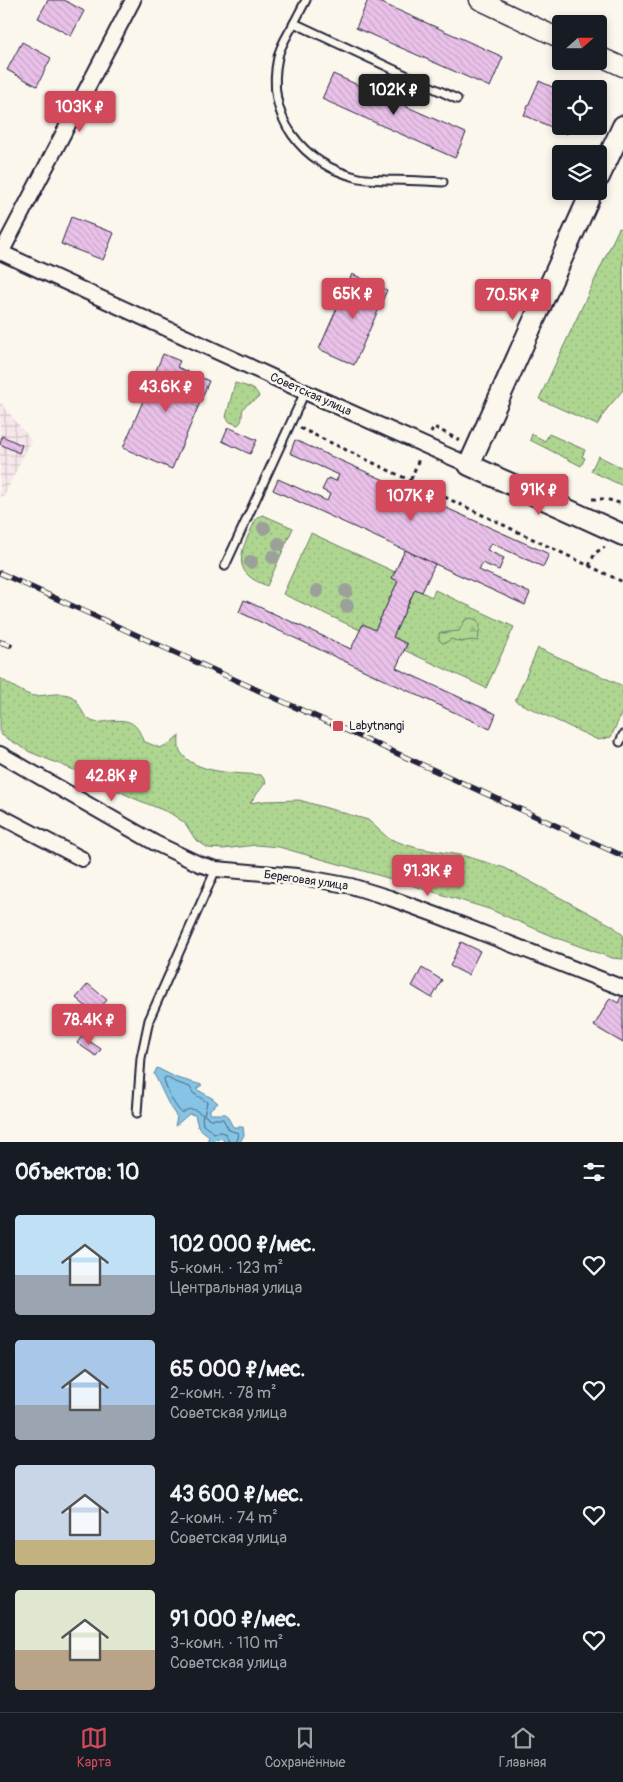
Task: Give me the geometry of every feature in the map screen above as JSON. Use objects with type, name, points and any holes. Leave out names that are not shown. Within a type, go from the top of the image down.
[{"type":"main road","points":[[607,160],[623,126]]},
{"type":"main road","points":[[469,465],[588,200]]},
{"type":"main road","name":"Советская улица","points":[[469,465],[616,540]]},
{"type":"street","points":[[0,253],[133,0]]},
{"type":"street","points":[[478,0],[552,35]]},
{"type":"street","points":[[608,60],[623,68]]},
{"type":"street","name":"Советская улица","points":[[0,253],[469,465]]},
{"type":"street","name":"Береговая улица","points":[[0,754],[155,843],[183,857],[216,869],[297,876],[350,886],[439,916],[623,988]]},
{"type":"street","points":[[0,816],[82,859]]},
{"type":"lane","points":[[306,0],[278,56],[275,82],[284,124],[303,150],[324,165],[360,178],[443,182]]},
{"type":"lane","points":[[294,23],[457,98]]},
{"type":"lane","points":[[225,566],[305,392]]},
{"type":"lane","points":[[137,1113],[141,1058],[148,1020],[216,869]]},
{"type":"path","points":[[291,423],[623,582]]},
{"type":"path","points":[[589,566],[595,552],[616,540]]},
{"type":"shaded area","points":[[0,402],[31,440],[3,498],[0,496]]},
{"type":"green space","points":[[619,228],[623,229],[623,390],[607,409],[597,425],[539,399]]},
{"type":"green space","points":[[235,383],[253,389],[259,397],[244,407],[242,420],[238,425],[230,422],[226,417]]},
{"type":"green space","points":[[532,434],[545,441],[549,434],[585,450],[582,457],[585,458],[581,466],[530,440]]},
{"type":"green space","points":[[598,456],[623,468],[623,486],[591,471]]},
{"type":"green space","points":[[263,515],[293,528],[267,586],[249,576],[244,570],[242,563],[242,555],[247,539],[257,517]]},
{"type":"green space","points":[[311,533],[395,572],[392,578],[398,581],[375,630],[363,624],[360,630],[283,594]]},
{"type":"green space","points":[[415,589],[432,597],[435,590],[514,627],[486,688],[404,650],[407,644],[393,637]]},
{"type":"green space","points":[[471,618],[477,620],[480,625],[478,641],[460,642],[451,639],[443,643],[439,640],[439,633],[459,631],[465,620]]},
{"type":"green space","points":[[538,648],[623,686],[623,710],[611,737],[598,740],[515,701]]},
{"type":"green space","points":[[0,678],[34,696],[68,695],[75,699],[86,717],[90,720],[97,722],[121,720],[131,723],[138,729],[143,741],[160,748],[170,743],[179,735],[180,751],[186,759],[205,768],[229,773],[261,775],[266,782],[250,803],[299,800],[368,820],[388,838],[401,843],[417,848],[465,856],[505,868],[613,926],[623,935],[623,959],[612,958],[557,938],[489,909],[279,847],[256,845],[223,849],[208,848],[195,839],[185,823],[170,813],[30,752],[0,734]]},
{"type":"water","points":[[157,1068],[177,1078],[202,1085],[196,1089],[218,1103],[210,1109],[210,1114],[226,1114],[233,1127],[243,1127],[244,1135],[240,1142],[224,1142],[223,1139],[217,1138],[213,1142],[207,1142],[209,1136],[198,1127],[195,1115],[189,1114],[175,1126],[177,1117],[167,1102],[154,1074]]},
{"type":"building","points":[[48,0],[64,0],[84,11],[71,36],[38,18]]},
{"type":"building","points":[[368,0],[375,0],[503,57],[490,87],[356,28]]},
{"type":"building","points":[[22,42],[51,58],[37,86],[7,70]]},
{"type":"building","points":[[333,74],[466,133],[455,158],[322,99]]},
{"type":"building","points":[[539,81],[552,87],[552,127],[524,115]]},
{"type":"building","points":[[71,217],[114,233],[103,260],[61,244]]},
{"type":"building","points":[[352,274],[387,290],[354,365],[319,349]]},
{"type":"building","points":[[163,354],[180,361],[177,367],[209,381],[172,469],[123,448]]},
{"type":"building","points":[[228,427],[257,440],[250,454],[222,441]]},
{"type":"building","points":[[2,436],[22,445],[19,453],[0,444]]},
{"type":"building","points":[[295,440],[549,554],[543,567],[491,543],[487,550],[504,558],[499,570],[482,563],[479,570],[530,593],[525,605],[273,490],[278,479],[327,501],[330,494],[322,490],[328,478],[336,481],[339,475],[290,453]]},
{"type":"building","points":[[405,550],[435,564],[422,592],[415,589],[393,637],[407,644],[396,668],[496,714],[490,729],[239,612],[244,600],[351,649],[363,624],[375,630],[398,581],[392,578]]},
{"type":"building","points":[[461,942],[480,951],[468,975],[450,966]]},
{"type":"building","points":[[422,968],[442,980],[432,998],[412,986]]},
{"type":"building","points":[[88,984],[107,1000],[95,1014],[76,998]]},
{"type":"building","points":[[622,995],[623,1043],[594,1026],[610,998],[618,1003]]},
{"type":"building","points":[[82,1036],[101,1049],[96,1056],[77,1043]]},
{"type":"railway","points":[[0,573],[623,856]]},
{"type":"railway","points":[[0,642],[10,645]]},
{"type":"place","name":"Labytnangi","points":[[338,726]]}]
